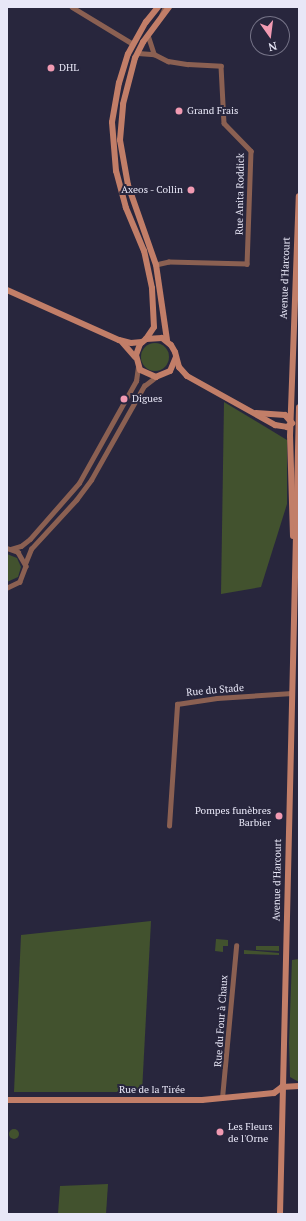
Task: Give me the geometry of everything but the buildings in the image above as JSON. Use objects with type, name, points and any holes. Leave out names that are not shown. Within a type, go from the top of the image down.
[{"type":"main road","points":[[136,360],[136,351],[154,326],[152,288],[144,251],[120,188],[112,141],[115,103],[133,44],[158,7]]},
{"type":"main road","points":[[169,7],[148,35],[138,53],[123,104],[122,159],[132,198],[156,265],[167,340],[174,349],[180,369],[188,376],[282,428],[296,423]]},
{"type":"main road","name":"Avenue d'Harcourt","points":[[296,423],[292,361],[299,196]]},
{"type":"main road","points":[[7,290],[119,340],[131,343],[144,341],[155,337],[167,340]]},
{"type":"main road","points":[[119,340],[131,350],[138,367],[146,375],[156,377],[168,373],[188,376]]},
{"type":"main road","points":[[168,373],[176,357]]},
{"type":"main road","name":"Avenue d'Harcourt","points":[[280,1214],[295,547],[290,436],[296,423],[299,407]]},
{"type":"main road","points":[[256,413],[285,415],[296,423]]},
{"type":"main road","points":[[282,1086],[299,1086]]},
{"type":"main road","name":"Rue de la Tirée","points":[[7,1100],[222,1098],[274,1094],[282,1086]]},
{"type":"street","points":[[72,7],[133,44]]},
{"type":"street","points":[[160,18],[165,7]]},
{"type":"street","points":[[148,35],[154,54]]},
{"type":"street","name":"Rue Anita Roddick","points":[[138,53],[154,54],[168,61],[221,66],[224,123],[251,151],[247,264],[169,262],[156,265]]},
{"type":"street","points":[[9,548],[21,546],[30,539],[82,478],[136,382],[138,367]]},
{"type":"street","points":[[7,588],[22,580],[31,549],[76,500],[91,480],[144,386],[156,377]]},
{"type":"street","points":[[9,548],[22,556],[26,564]]},
{"type":"street","name":"Rue du Stade","points":[[169,826],[176,704],[210,699],[292,693]]},
{"type":"street","name":"Rue du Four à Chaux","points":[[222,1098],[236,946]]},
{"type":"green space","points":[[155,343],[165,347],[169,357],[165,367],[155,371],[145,367],[141,357],[145,347]]},
{"type":"green space","points":[[224,402],[287,440],[287,504],[261,587],[221,594]]},
{"type":"green space","points":[[7,554],[17,558],[21,567],[18,577],[7,582]]},
{"type":"green space","points":[[151,921],[142,1092],[14,1092],[21,935]]},
{"type":"green space","points":[[216,939],[228,940],[228,946],[223,946],[223,952],[215,951]]},
{"type":"green space","points":[[256,946],[279,946],[279,951],[256,950]]},
{"type":"green space","points":[[244,950],[279,953],[279,955],[244,954]]},
{"type":"green space","points":[[299,959],[299,1082],[290,1077],[289,1043],[292,960]]},
{"type":"green space","points":[[12,1129],[16,1129],[18,1130],[18,1138],[12,1139],[9,1136],[9,1132]]},
{"type":"green space","points":[[108,1184],[106,1214],[58,1214],[60,1186]]},
{"type":"place","name":"DHL","points":[[51,68]]},
{"type":"place","name":"Grand Frais","points":[[179,111]]},
{"type":"place","name":"Axeos - Collin","points":[[191,190]]},
{"type":"place","name":"Digues","points":[[124,399]]},
{"type":"place","name":"Pompes funèbres Barbier","points":[[279,816]]},
{"type":"place","name":"Les Fleurs de l'Orne","points":[[220,1132]]}]
